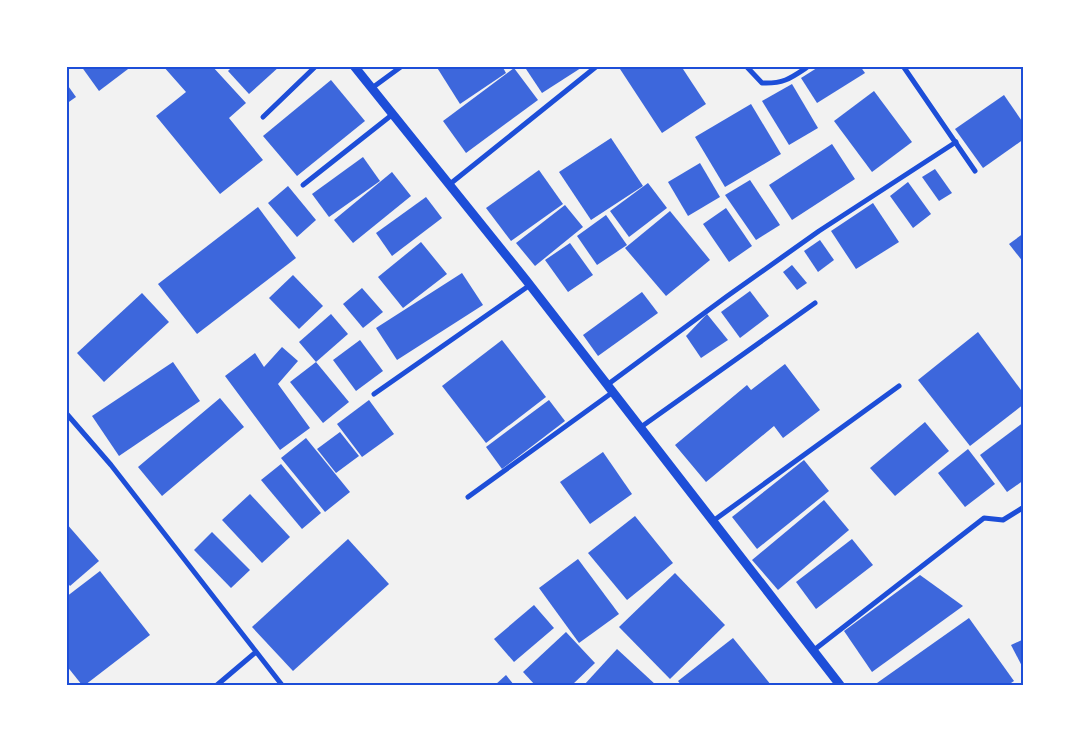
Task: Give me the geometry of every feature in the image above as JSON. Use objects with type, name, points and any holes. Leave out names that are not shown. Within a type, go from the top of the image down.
[{"type":"street","points":[[263,117],[316,66]]},
{"type":"street","points":[[354,66],[530,285],[840,685]]},
{"type":"street","points":[[372,88],[402,66]]},
{"type":"street","points":[[450,184],[597,66]]},
{"type":"street","points":[[746,66],[762,83],[778,84],[809,66]]},
{"type":"street","points":[[903,66],[975,171]]},
{"type":"street","points":[[303,184],[393,114]]},
{"type":"street","points":[[607,385],[818,231],[956,142]]},
{"type":"street","points":[[374,394],[530,285]]},
{"type":"street","points":[[641,427],[815,303]]},
{"type":"street","points":[[713,521],[899,386]]},
{"type":"street","points":[[468,497],[614,392]]},
{"type":"street","points":[[66,413],[111,465],[282,685]]},
{"type":"street","points":[[814,650],[984,518],[1003,520],[1024,507]]},
{"type":"street","points":[[216,685],[256,652]]},
{"type":"building","points":[[81,66],[132,66],[99,91]]},
{"type":"building","points":[[163,66],[212,66],[246,103],[229,118],[263,160],[220,194],[156,116],[186,92]]},
{"type":"building","points":[[233,66],[280,66],[249,94],[228,71]]},
{"type":"building","points":[[436,66],[502,66],[506,73],[460,104]]},
{"type":"building","points":[[524,66],[584,66],[542,93]]},
{"type":"building","points":[[618,66],[681,66],[706,104],[662,133]]},
{"type":"building","points":[[820,66],[860,66],[865,73],[817,103],[801,78]]},
{"type":"building","points":[[514,68],[538,100],[466,153],[443,121]]},
{"type":"building","points":[[331,80],[365,121],[297,176],[263,136]]},
{"type":"building","points":[[66,83],[76,97],[66,104]]},
{"type":"building","points":[[792,84],[818,128],[789,145],[762,101]]},
{"type":"building","points":[[874,91],[912,142],[872,172],[834,121]]},
{"type":"building","points":[[1004,95],[1024,124],[1024,139],[983,168],[955,129]]},
{"type":"building","points":[[751,104],[781,154],[725,187],[695,137]]},
{"type":"building","points":[[611,138],[643,186],[591,220],[559,172]]},
{"type":"building","points":[[832,144],[855,179],[792,220],[769,185]]},
{"type":"building","points":[[363,157],[380,181],[329,217],[312,194]]},
{"type":"building","points":[[700,163],[720,197],[688,216],[668,182]]},
{"type":"building","points":[[935,169],[952,193],[939,201],[922,177]]},
{"type":"building","points":[[539,170],[563,204],[511,241],[486,208]]},
{"type":"building","points":[[392,172],[411,196],[353,243],[334,220]]},
{"type":"building","points":[[750,180],[780,225],[756,240],[725,195]]},
{"type":"building","points":[[908,182],[931,214],[913,228],[890,196]]},
{"type":"building","points":[[648,183],[667,208],[629,237],[610,211]]},
{"type":"building","points":[[288,186],[316,220],[297,237],[268,203]]},
{"type":"building","points":[[426,197],[442,218],[392,256],[376,233]]},
{"type":"building","points":[[873,203],[899,242],[856,269],[831,231]]},
{"type":"building","points":[[565,205],[583,227],[535,266],[516,243]]},
{"type":"building","points":[[258,207],[296,258],[197,334],[158,284]]},
{"type":"building","points":[[726,208],[752,246],[729,262],[703,224]]},
{"type":"building","points":[[670,211],[710,260],[666,296],[625,248]]},
{"type":"building","points":[[606,215],[627,245],[597,265],[577,236]]},
{"type":"building","points":[[1024,233],[1024,263],[1009,244]]},
{"type":"building","points":[[820,240],[834,260],[818,272],[804,251]]},
{"type":"building","points":[[421,242],[447,274],[403,308],[378,277]]},
{"type":"building","points":[[570,243],[593,275],[568,292],[545,260]]},
{"type":"building","points":[[792,265],[807,283],[797,290],[783,272]]},
{"type":"building","points":[[462,273],[483,305],[397,360],[376,328]]},
{"type":"building","points":[[293,275],[323,306],[299,329],[269,298]]},
{"type":"building","points":[[362,288],[383,312],[363,328],[343,304]]},
{"type":"building","points":[[750,291],[769,316],[740,338],[721,312]]},
{"type":"building","points":[[642,292],[658,313],[598,356],[583,335]]},
{"type":"building","points":[[142,293],[169,322],[104,382],[77,353]]},
{"type":"building","points":[[331,314],[348,334],[316,362],[299,342]]},
{"type":"building","points":[[707,314],[728,340],[701,358],[686,336]]},
{"type":"building","points":[[978,332],[1024,394],[1024,404],[970,446],[918,380]]},
{"type":"building","points":[[360,340],[383,371],[356,391],[333,360]]},
{"type":"building","points":[[502,340],[546,397],[486,443],[442,386]]},
{"type":"building","points":[[282,347],[298,361],[278,384],[310,428],[280,450],[225,376],[255,353],[264,367]]},
{"type":"building","points":[[173,362],[200,401],[119,456],[92,416]]},
{"type":"building","points":[[316,362],[349,402],[323,423],[290,382]]},
{"type":"building","points":[[785,364],[820,410],[783,438],[774,426],[706,482],[675,445],[747,385],[751,390]]},
{"type":"building","points":[[220,398],[244,427],[162,496],[138,467]]},
{"type":"building","points":[[369,400],[394,434],[362,457],[337,424]]},
{"type":"building","points":[[549,400],[565,421],[502,469],[486,447]]},
{"type":"building","points":[[925,422],[949,451],[895,496],[870,468]]},
{"type":"building","points":[[1024,422],[1024,480],[1007,492],[980,455]]},
{"type":"building","points":[[340,432],[359,456],[336,473],[317,449]]},
{"type":"building","points":[[306,438],[350,492],[325,512],[281,458]]},
{"type":"building","points":[[968,449],[995,484],[965,507],[938,473]]},
{"type":"building","points":[[603,452],[632,494],[590,524],[560,482]]},
{"type":"building","points":[[804,460],[829,491],[757,549],[732,517]]},
{"type":"building","points":[[281,464],[321,513],[302,529],[261,480]]},
{"type":"building","points":[[250,494],[290,537],[262,563],[222,520]]},
{"type":"building","points":[[824,500],[849,530],[778,590],[752,560]]},
{"type":"building","points":[[635,516],[673,563],[627,600],[588,553]]},
{"type":"building","points":[[66,523],[99,561],[70,586],[66,581]]},
{"type":"building","points":[[212,532],[250,570],[231,588],[194,550]]},
{"type":"building","points":[[348,539],[389,584],[293,671],[252,627]]},
{"type":"building","points":[[852,539],[873,565],[816,609],[796,582]]},
{"type":"building","points":[[578,559],[619,614],[579,643],[539,588]]},
{"type":"building","points":[[100,571],[150,635],[85,685],[82,685],[66,665],[66,597]]},
{"type":"building","points":[[675,573],[725,625],[670,679],[619,627]]},
{"type":"building","points":[[920,575],[963,606],[872,672],[844,631]]},
{"type":"building","points":[[534,605],[554,628],[514,662],[494,639]]},
{"type":"building","points":[[969,618],[1014,681],[1008,685],[878,685],[877,683]]},
{"type":"building","points":[[566,632],[595,663],[572,685],[535,685],[523,672]]},
{"type":"building","points":[[733,638],[771,685],[681,685],[678,681]]},
{"type":"building","points":[[1024,639],[1024,670],[1011,645]]},
{"type":"building","points":[[617,649],[656,685],[584,685]]},
{"type":"building","points":[[506,675],[514,685],[495,685]]}]
